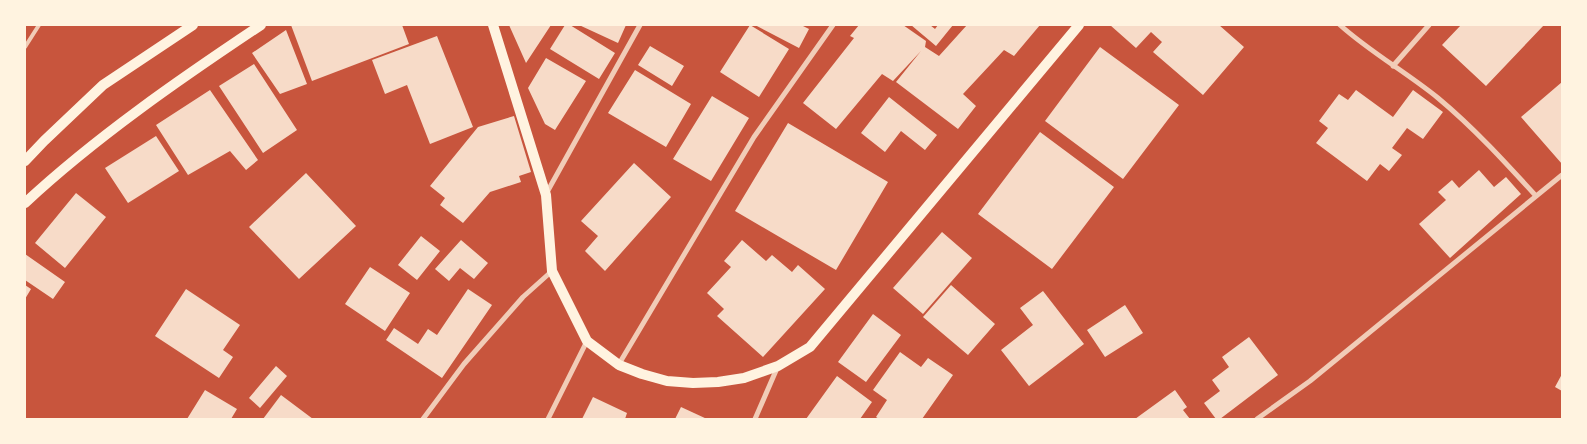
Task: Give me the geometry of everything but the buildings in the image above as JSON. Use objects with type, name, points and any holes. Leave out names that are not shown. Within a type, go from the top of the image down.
[{"type":"main road","points":[[25,161],[103,86],[193,25]]},
{"type":"main road","points":[[25,203],[86,150],[214,56],[261,25]]},
{"type":"main road","points":[[493,25],[546,195],[552,271],[587,341],[619,365],[667,381],[693,383],[744,378],[778,366],[810,347],[1079,25]]},
{"type":"street","points":[[546,195],[640,25]]},
{"type":"street","points":[[619,365],[754,137],[833,25]]},
{"type":"street","points":[[1340,25],[1367,48],[1437,97],[1458,115],[1498,154],[1536,196]]},
{"type":"street","points":[[1393,66],[1429,25]]},
{"type":"street","points":[[1257,419],[1310,382],[1562,174]]},
{"type":"street","points":[[423,419],[464,364],[516,305],[552,271]]},
{"type":"street","points":[[548,419],[587,341]]},
{"type":"street","points":[[755,419],[778,366]]},
{"type":"lane","points":[[25,47],[39,25]]}]
